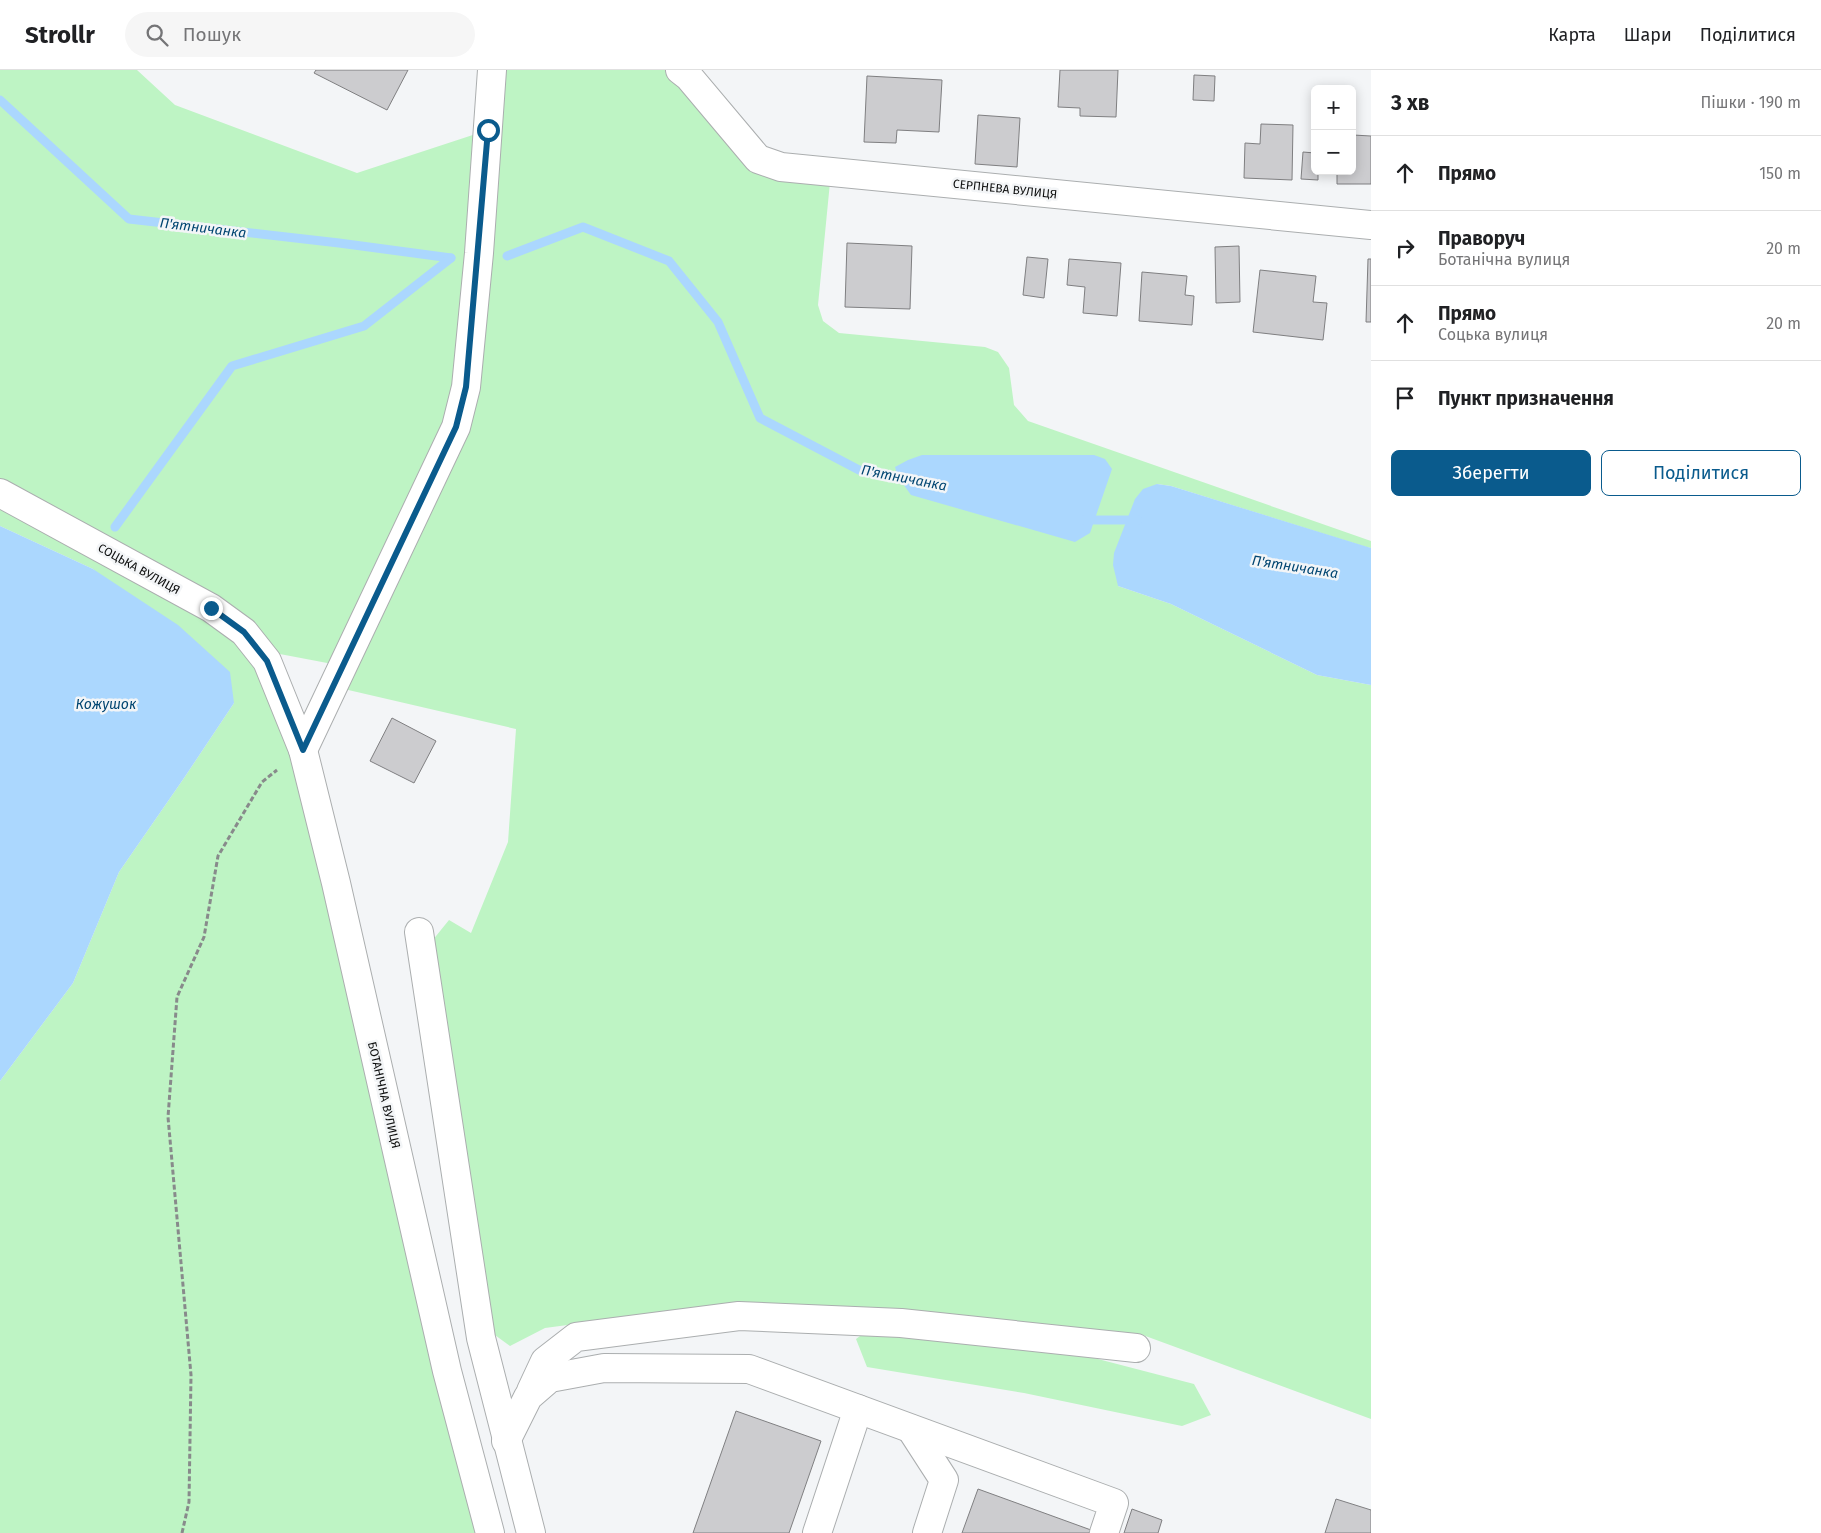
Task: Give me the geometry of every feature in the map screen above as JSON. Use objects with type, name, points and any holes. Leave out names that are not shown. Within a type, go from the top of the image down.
[{"type":"street","points":[[303,750],[456,427],[466,387],[478,261],[492,70]]},
{"type":"street","name":"СЕРПНЕВА ВУЛИЦЯ","points":[[680,70],[689,77],[758,159],[781,167],[1371,225]]},
{"type":"street","name":"СОЦЬКА ВУЛИЦЯ","points":[[0,493],[211,608],[244,632],[267,661]]},
{"type":"street","name":"БОТАНІЧНА ВУЛИЦЯ","points":[[267,661],[303,750],[336,883],[447,1371],[490,1533]]},
{"type":"street","points":[[420,932],[481,1338],[531,1533]]},
{"type":"street","points":[[506,1441],[545,1361],[576,1336],[738,1316],[901,1323],[1136,1348]]},
{"type":"street","points":[[528,1397],[550,1378],[604,1368],[749,1369],[1114,1503],[1104,1533]]},
{"type":"street","points":[[817,1533],[858,1409]]},
{"type":"street","points":[[911,1428],[944,1480],[927,1533]]},
{"type":"path","points":[[182,1533],[189,1502],[191,1375],[168,1117],[177,997],[204,937],[218,856],[262,782],[303,750]]},
{"type":"green space","points":[[0,70],[137,70],[175,105],[357,173],[488,130],[492,70],[680,70],[758,159],[831,172],[818,305],[823,321],[839,333],[985,347],[998,352],[1009,368],[1014,405],[1028,421],[1371,541],[1371,548],[1366,547],[1171,486],[1157,484],[1118,586],[1171,604],[1317,675],[1371,685],[1371,1419],[1140,1334],[740,1302],[545,1328],[510,1346],[488,1330],[432,941],[449,920],[471,933],[508,842],[516,729],[344,689],[343,666],[264,651],[296,752],[484,1533],[0,1533],[0,1081],[73,983],[119,872],[234,703],[93,569],[0,526]]},
{"type":"green space","points":[[868,1330],[1094,1358],[1194,1384],[1211,1415],[1182,1426],[1024,1393],[867,1367],[856,1339]]},
{"type":"water","points":[[922,455],[1094,455],[1105,459],[1112,469],[1090,533],[1075,542],[911,495],[898,477],[895,467]]},
{"type":"water","points":[[1157,484],[1171,486],[1371,548],[1371,685],[1317,675],[1171,604],[1118,586],[1113,565],[1114,553],[1135,499],[1143,489]]},
{"type":"water","name":"Кожушок","points":[[0,526],[93,569],[178,625],[230,672],[234,703],[119,872],[73,983],[0,1081]]},
{"type":"building","points":[[316,70],[408,70],[387,110],[314,73]]},
{"type":"building","points":[[1060,70],[1118,70],[1116,117],[1080,116],[1080,108],[1058,107]]},
{"type":"building","points":[[1194,75],[1215,76],[1214,101],[1193,100]]},
{"type":"building","points":[[867,76],[942,80],[939,132],[897,130],[896,143],[864,142]]},
{"type":"building","points":[[978,115],[1020,118],[1017,167],[975,164]]},
{"type":"building","points":[[1261,124],[1293,125],[1292,180],[1244,178],[1245,143],[1260,144]]},
{"type":"building","points":[[1356,135],[1371,136],[1371,184],[1337,184],[1337,175],[1356,175]]},
{"type":"building","points":[[1303,152],[1311,153],[1311,175],[1318,175],[1318,180],[1301,179]]},
{"type":"building","points":[[847,243],[912,246],[910,309],[845,307]]},
{"type":"building","points":[[1239,246],[1240,302],[1216,303],[1215,247]]},
{"type":"building","points":[[1027,257],[1048,259],[1044,298],[1023,295]]},
{"type":"building","points":[[1069,259],[1121,263],[1117,316],[1083,313],[1085,287],[1067,285]]},
{"type":"building","points":[[1368,259],[1371,259],[1371,322],[1366,322]]},
{"type":"building","points":[[1260,270],[1316,276],[1313,302],[1327,303],[1323,340],[1253,332]]},
{"type":"building","points":[[1142,272],[1187,276],[1185,295],[1194,296],[1192,325],[1139,321]]},
{"type":"building","points":[[392,718],[436,741],[414,783],[370,761]]},
{"type":"building","points":[[736,1411],[821,1441],[789,1533],[693,1533]]},
{"type":"building","points":[[978,1489],[1091,1530],[1089,1533],[962,1533]]},
{"type":"building","points":[[1336,1499],[1371,1510],[1371,1533],[1325,1533]]},
{"type":"building","points":[[1132,1509],[1162,1520],[1158,1533],[1124,1533]]},
{"type":"waterway","name":"П'ятничанка","points":[[0,100],[129,219],[451,258]]},
{"type":"waterway","name":"П'ятничанка","points":[[507,256],[583,227],[669,261],[718,322],[760,418],[859,470],[909,479]]},
{"type":"waterway","points":[[115,527],[232,366],[364,326],[451,258]]},
{"type":"waterway","name":"П'ятничанка","points":[[1084,520],[1138,520]]},
{"type":"route","points":[[211,608],[244,632],[267,661],[303,750],[456,427],[466,387],[479,253],[488,130]]}]
